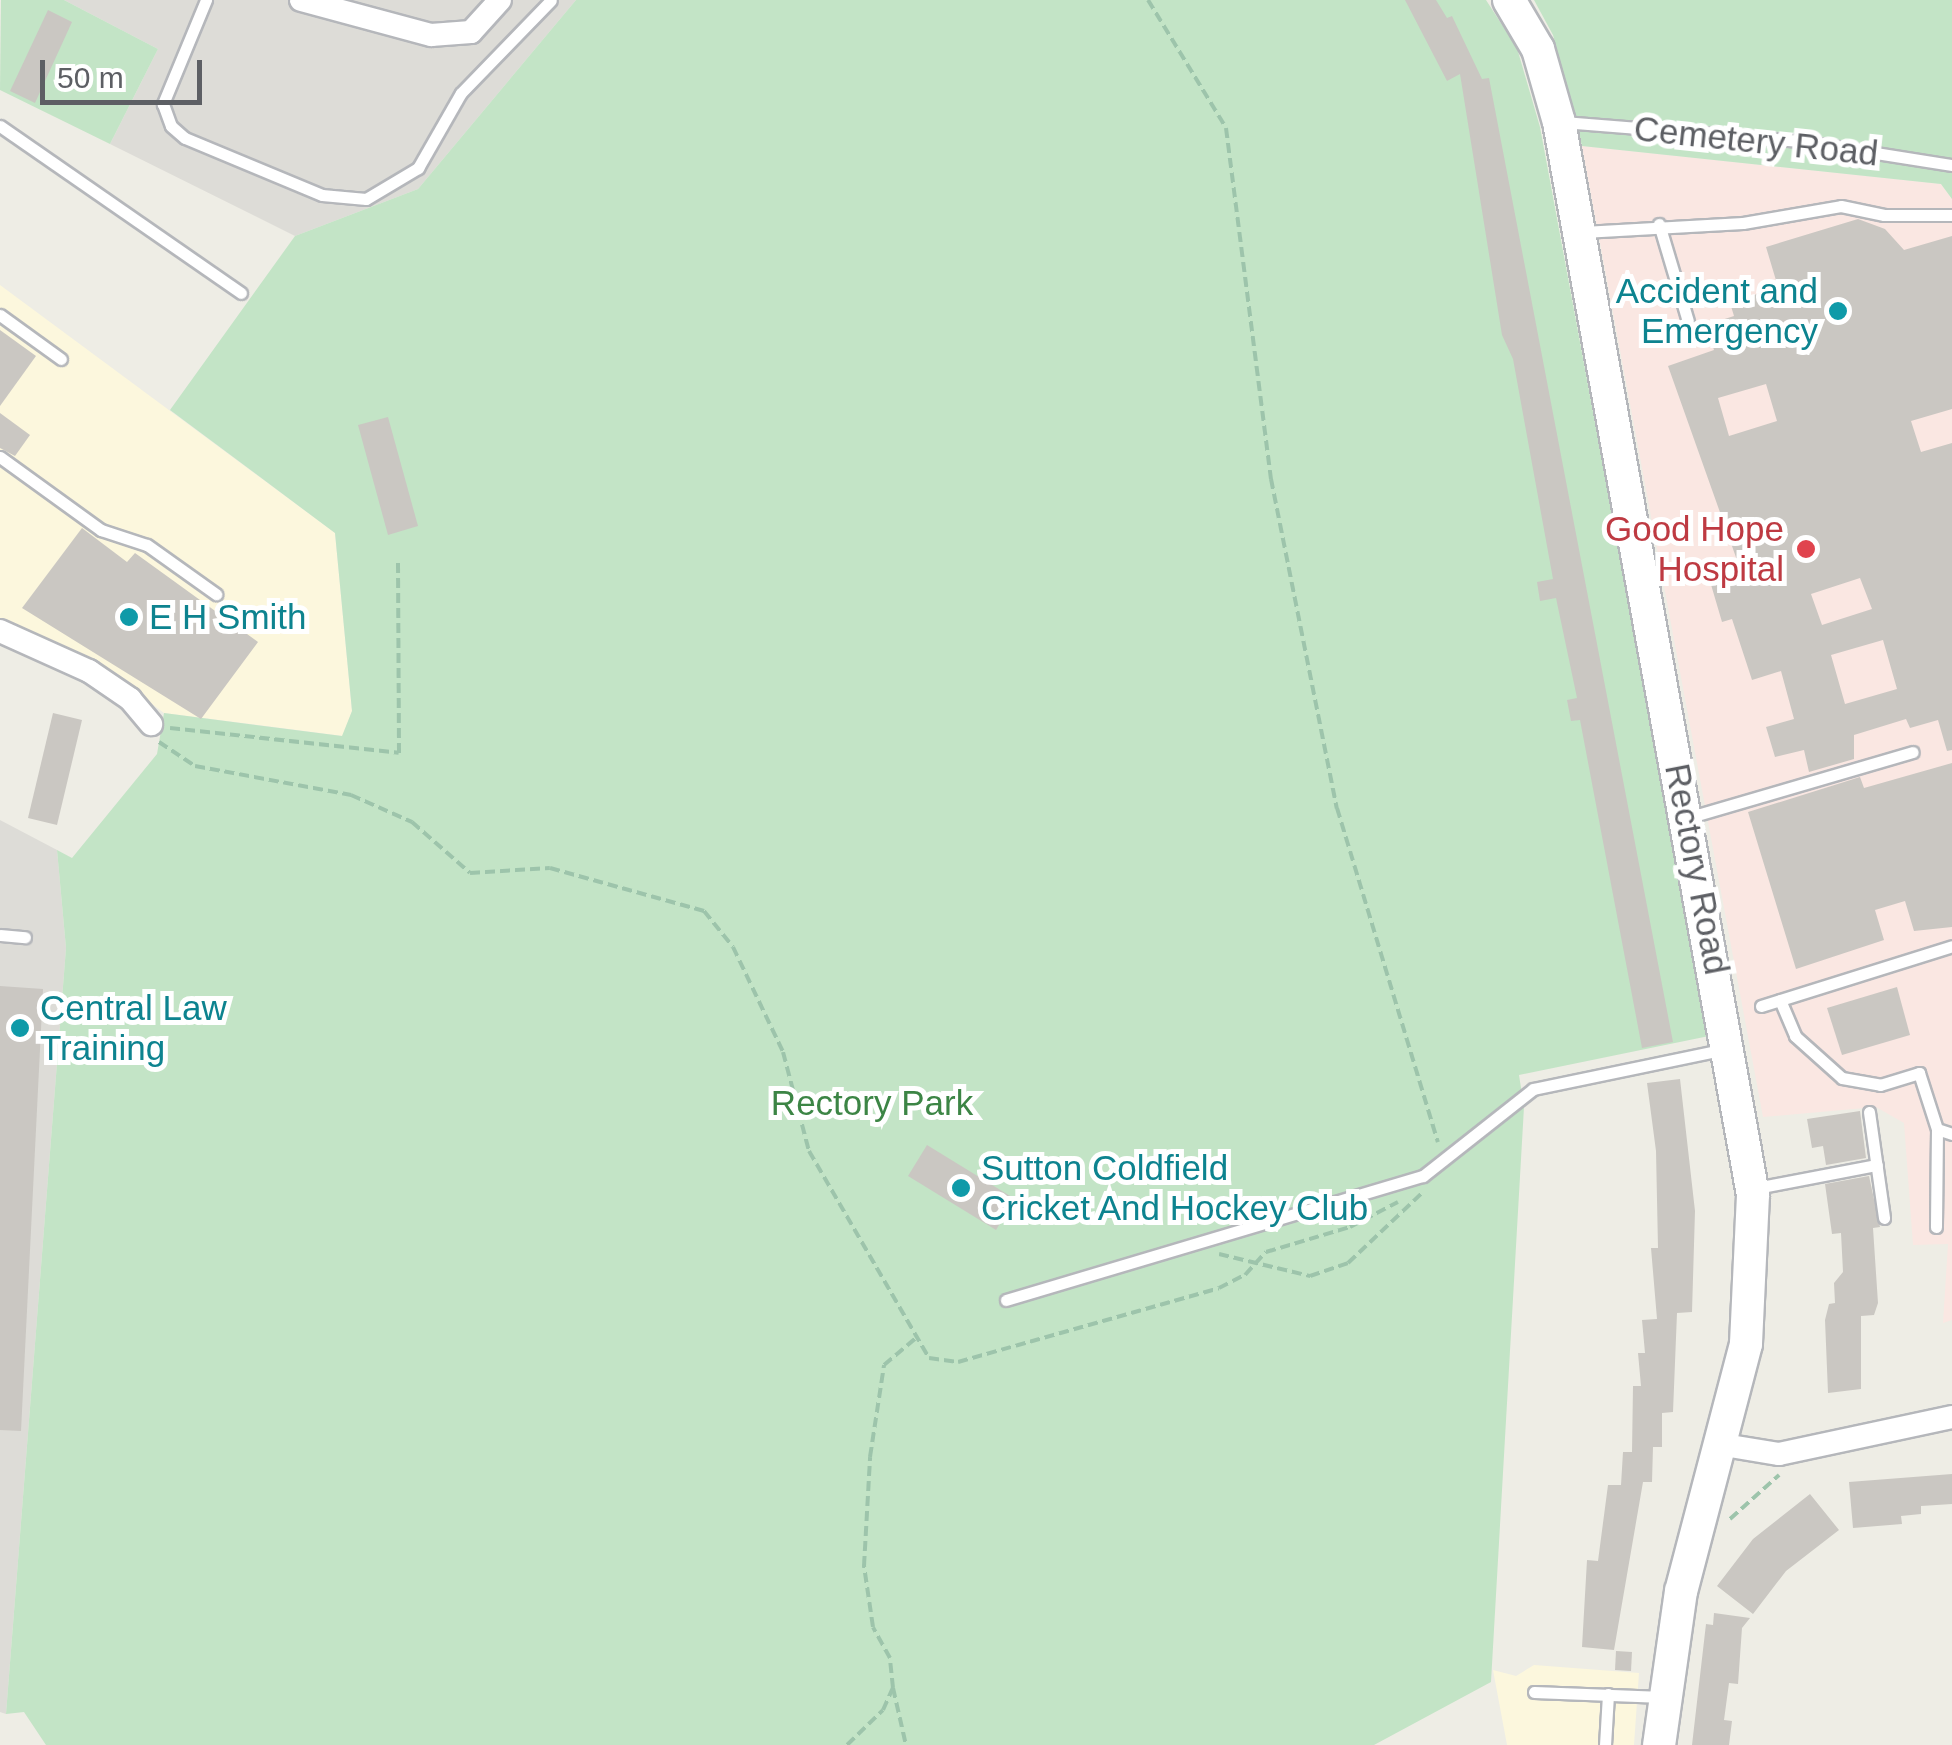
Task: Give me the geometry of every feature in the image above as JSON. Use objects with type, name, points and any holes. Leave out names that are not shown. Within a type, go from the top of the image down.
[{"type":"street","points":[[301,0],[333,4],[431,35],[456,35],[484,23],[500,0]]},
{"type":"street","name":"Rectory Road","points":[[1509,0],[1538,49],[1559,122],[1730,1048],[1752,1189],[1753,1299],[1724,1445],[1681,1592],[1659,1745]]},
{"type":"street","points":[[0,630],[89,671],[130,699],[150,724]]},
{"type":"street","points":[[1724,1445],[1785,1452],[1952,1416]]},
{"type":"lane","points":[[206,0],[163,104],[172,126],[185,138],[322,195],[366,199],[418,168],[460,93],[551,0]]},
{"type":"lane","name":"Cemetery Road","points":[[1559,122],[1800,140],[1952,166]]},
{"type":"lane","points":[[0,126],[241,293]]},
{"type":"lane","points":[[1579,233],[1659,224],[1743,223],[1841,206],[1884,215],[1952,215]]},
{"type":"lane","points":[[1659,224],[1688,321]]},
{"type":"lane","points":[[0,314],[61,359]]},
{"type":"lane","points":[[0,457],[101,530],[147,544],[216,594]]},
{"type":"lane","points":[[1688,818],[1913,752]]},
{"type":"lane","points":[[0,936],[25,937]]},
{"type":"lane","points":[[1761,1006],[1952,946]]},
{"type":"lane","points":[[1780,1000],[1795,1036],[1842,1078],[1880,1084],[1919,1073],[1937,1129],[1936,1227]]},
{"type":"lane","points":[[1006,1300],[1423,1176],[1521,1094],[1730,1048]]},
{"type":"lane","points":[[1868,1112],[1884,1218]]},
{"type":"lane","points":[[1937,1129],[1952,1134]]},
{"type":"lane","points":[[1752,1189],[1877,1166]]},
{"type":"lane","points":[[1534,1692],[1663,1697]]},
{"type":"lane","points":[[1605,1745],[1608,1694]]},
{"type":"path","points":[[1148,0],[1226,128],[1271,479],[1337,808],[1444,1162]]},
{"type":"path","points":[[150,724],[216,738],[399,754],[398,561]]},
{"type":"path","points":[[150,724],[161,747],[195,766],[350,795],[412,822],[470,873],[550,868],[704,910],[733,948],[783,1052],[809,1151],[929,1358],[958,1362],[1219,1288],[1256,1263],[1266,1252],[1350,1226],[1430,1186],[1348,1263],[1310,1276],[1256,1263],[1190,1247]]},
{"type":"path","points":[[906,1745],[890,1658],[873,1627],[864,1566],[870,1457],[884,1366],[916,1338]]},
{"type":"path","points":[[1701,1523],[1720,1528],[1783,1472],[1785,1452]]},
{"type":"path","points":[[847,1745],[883,1710],[893,1688]]},
{"type":"shaded area","points":[[64,0],[576,0],[418,189],[295,236],[110,144],[158,49]]},
{"type":"shaded area","name":"Good Hope Hospital","points":[[1582,146],[1941,184],[1952,199],[1952,1320],[1943,1323],[1948,1244],[1913,1245],[1904,1123],[1876,1107],[1763,1117]]},
{"type":"shaded area","points":[[0,285],[335,533],[352,711],[343,736],[164,713],[97,663],[0,618]]},
{"type":"shaded area","points":[[0,820],[57,850],[66,948],[6,1714],[0,1712]]},
{"type":"shaded area","points":[[1534,1665],[1639,1673],[1634,1745],[1507,1745],[1493,1670],[1516,1676]]},
{"type":"green space","points":[[1,0],[64,0],[158,49],[110,144],[0,90]]},
{"type":"green space","name":"Rectory Park","points":[[576,0],[1486,0],[1517,48],[1540,127],[1709,1036],[1519,1075],[1524,1107],[1491,1682],[1374,1745],[46,1745],[24,1712],[6,1714],[66,948],[57,850],[72,858],[157,754],[164,713],[342,736],[352,711],[335,533],[170,410],[295,236],[418,189]]},
{"type":"green space","points":[[1534,0],[1952,0],[1952,199],[1941,184],[1582,146],[1553,35]]},
{"type":"building","points":[[1405,0],[1436,0],[1447,18],[1452,16],[1482,79],[1489,78],[1673,1042],[1642,1048],[1580,720],[1571,721],[1567,700],[1577,698],[1556,598],[1540,601],[1537,582],[1553,579],[1513,359],[1502,335],[1460,74],[1447,81]]},
{"type":"building","points":[[48,10],[72,22],[35,103],[10,91]]},
{"type":"building","points":[[1858,219],[1885,229],[1904,250],[1952,236],[1952,409],[1911,421],[1921,452],[1952,443],[1952,750],[1947,751],[1938,720],[1910,728],[1906,719],[1854,735],[1854,759],[1809,772],[1804,750],[1775,757],[1766,727],[1794,719],[1781,671],[1752,680],[1732,619],[1722,622],[1707,571],[1738,563],[1668,366],[1714,350],[1706,325],[1734,316],[1730,303],[1778,287],[1766,247]],"holes":[[[1766,384],[1777,421],[1729,436],[1718,398]],[[1860,578],[1872,609],[1822,625],[1811,594]],[[1883,640],[1897,689],[1845,704],[1831,655]]]},
{"type":"building","points":[[0,330],[36,356],[0,406]]},
{"type":"building","points":[[0,413],[30,435],[15,456],[0,448]]},
{"type":"building","points":[[388,417],[418,526],[388,535],[358,425]]},
{"type":"building","name":"E H Smith","points":[[82,528],[127,562],[135,553],[258,642],[201,719],[22,608]]},
{"type":"building","points":[[53,713],[82,720],[57,825],[28,818]]},
{"type":"building","points":[[1952,763],[1952,927],[1914,931],[1905,901],[1875,910],[1884,940],[1796,969],[1748,812],[1860,777],[1864,788]]},
{"type":"building","points":[[0,986],[43,989],[21,1431],[0,1430]]},
{"type":"building","points":[[1897,987],[1910,1035],[1842,1055],[1827,1008]]},
{"type":"building","points":[[1680,1079],[1695,1211],[1692,1312],[1677,1313],[1673,1412],[1662,1413],[1662,1447],[1653,1447],[1652,1482],[1643,1482],[1614,1650],[1582,1647],[1587,1560],[1598,1561],[1608,1485],[1621,1485],[1623,1452],[1632,1452],[1633,1386],[1641,1386],[1638,1353],[1645,1353],[1642,1320],[1657,1319],[1651,1248],[1658,1248],[1656,1151],[1647,1083]]},
{"type":"building","points":[[1860,1111],[1866,1158],[1826,1165],[1823,1146],[1812,1148],[1807,1119]]},
{"type":"building","name":"Sutton Coldfield Cricket And Hockey Club","points":[[927,1145],[1015,1199],[996,1230],[908,1176]]},
{"type":"building","points":[[1869,1176],[1880,1227],[1873,1228],[1878,1303],[1874,1315],[1861,1316],[1861,1389],[1828,1393],[1825,1320],[1829,1304],[1835,1303],[1834,1283],[1843,1272],[1841,1233],[1832,1234],[1825,1184]]},
{"type":"building","points":[[1952,1474],[1952,1504],[1921,1506],[1921,1514],[1901,1516],[1902,1524],[1853,1528],[1849,1482]]},
{"type":"building","points":[[1810,1494],[1839,1530],[1786,1571],[1753,1614],[1717,1586],[1753,1539]]},
{"type":"building","points":[[1714,1613],[1750,1618],[1742,1628],[1738,1684],[1729,1683],[1724,1720],[1732,1721],[1729,1745],[1692,1745],[1706,1624],[1713,1625]]},
{"type":"building","points":[[1616,1651],[1632,1652],[1631,1671],[1615,1670]]},
{"type":"place","name":"Accident and Emergency","points":[[1838,311]]},
{"type":"place","name":"Good Hope Hospital","points":[[1806,549]]},
{"type":"place","name":"E H Smith","points":[[129,617]]},
{"type":"place","name":"Central Law Training","points":[[20,1028]]},
{"type":"place","name":"Sutton Coldfield Cricket And Hockey Club","points":[[961,1188]]}]
